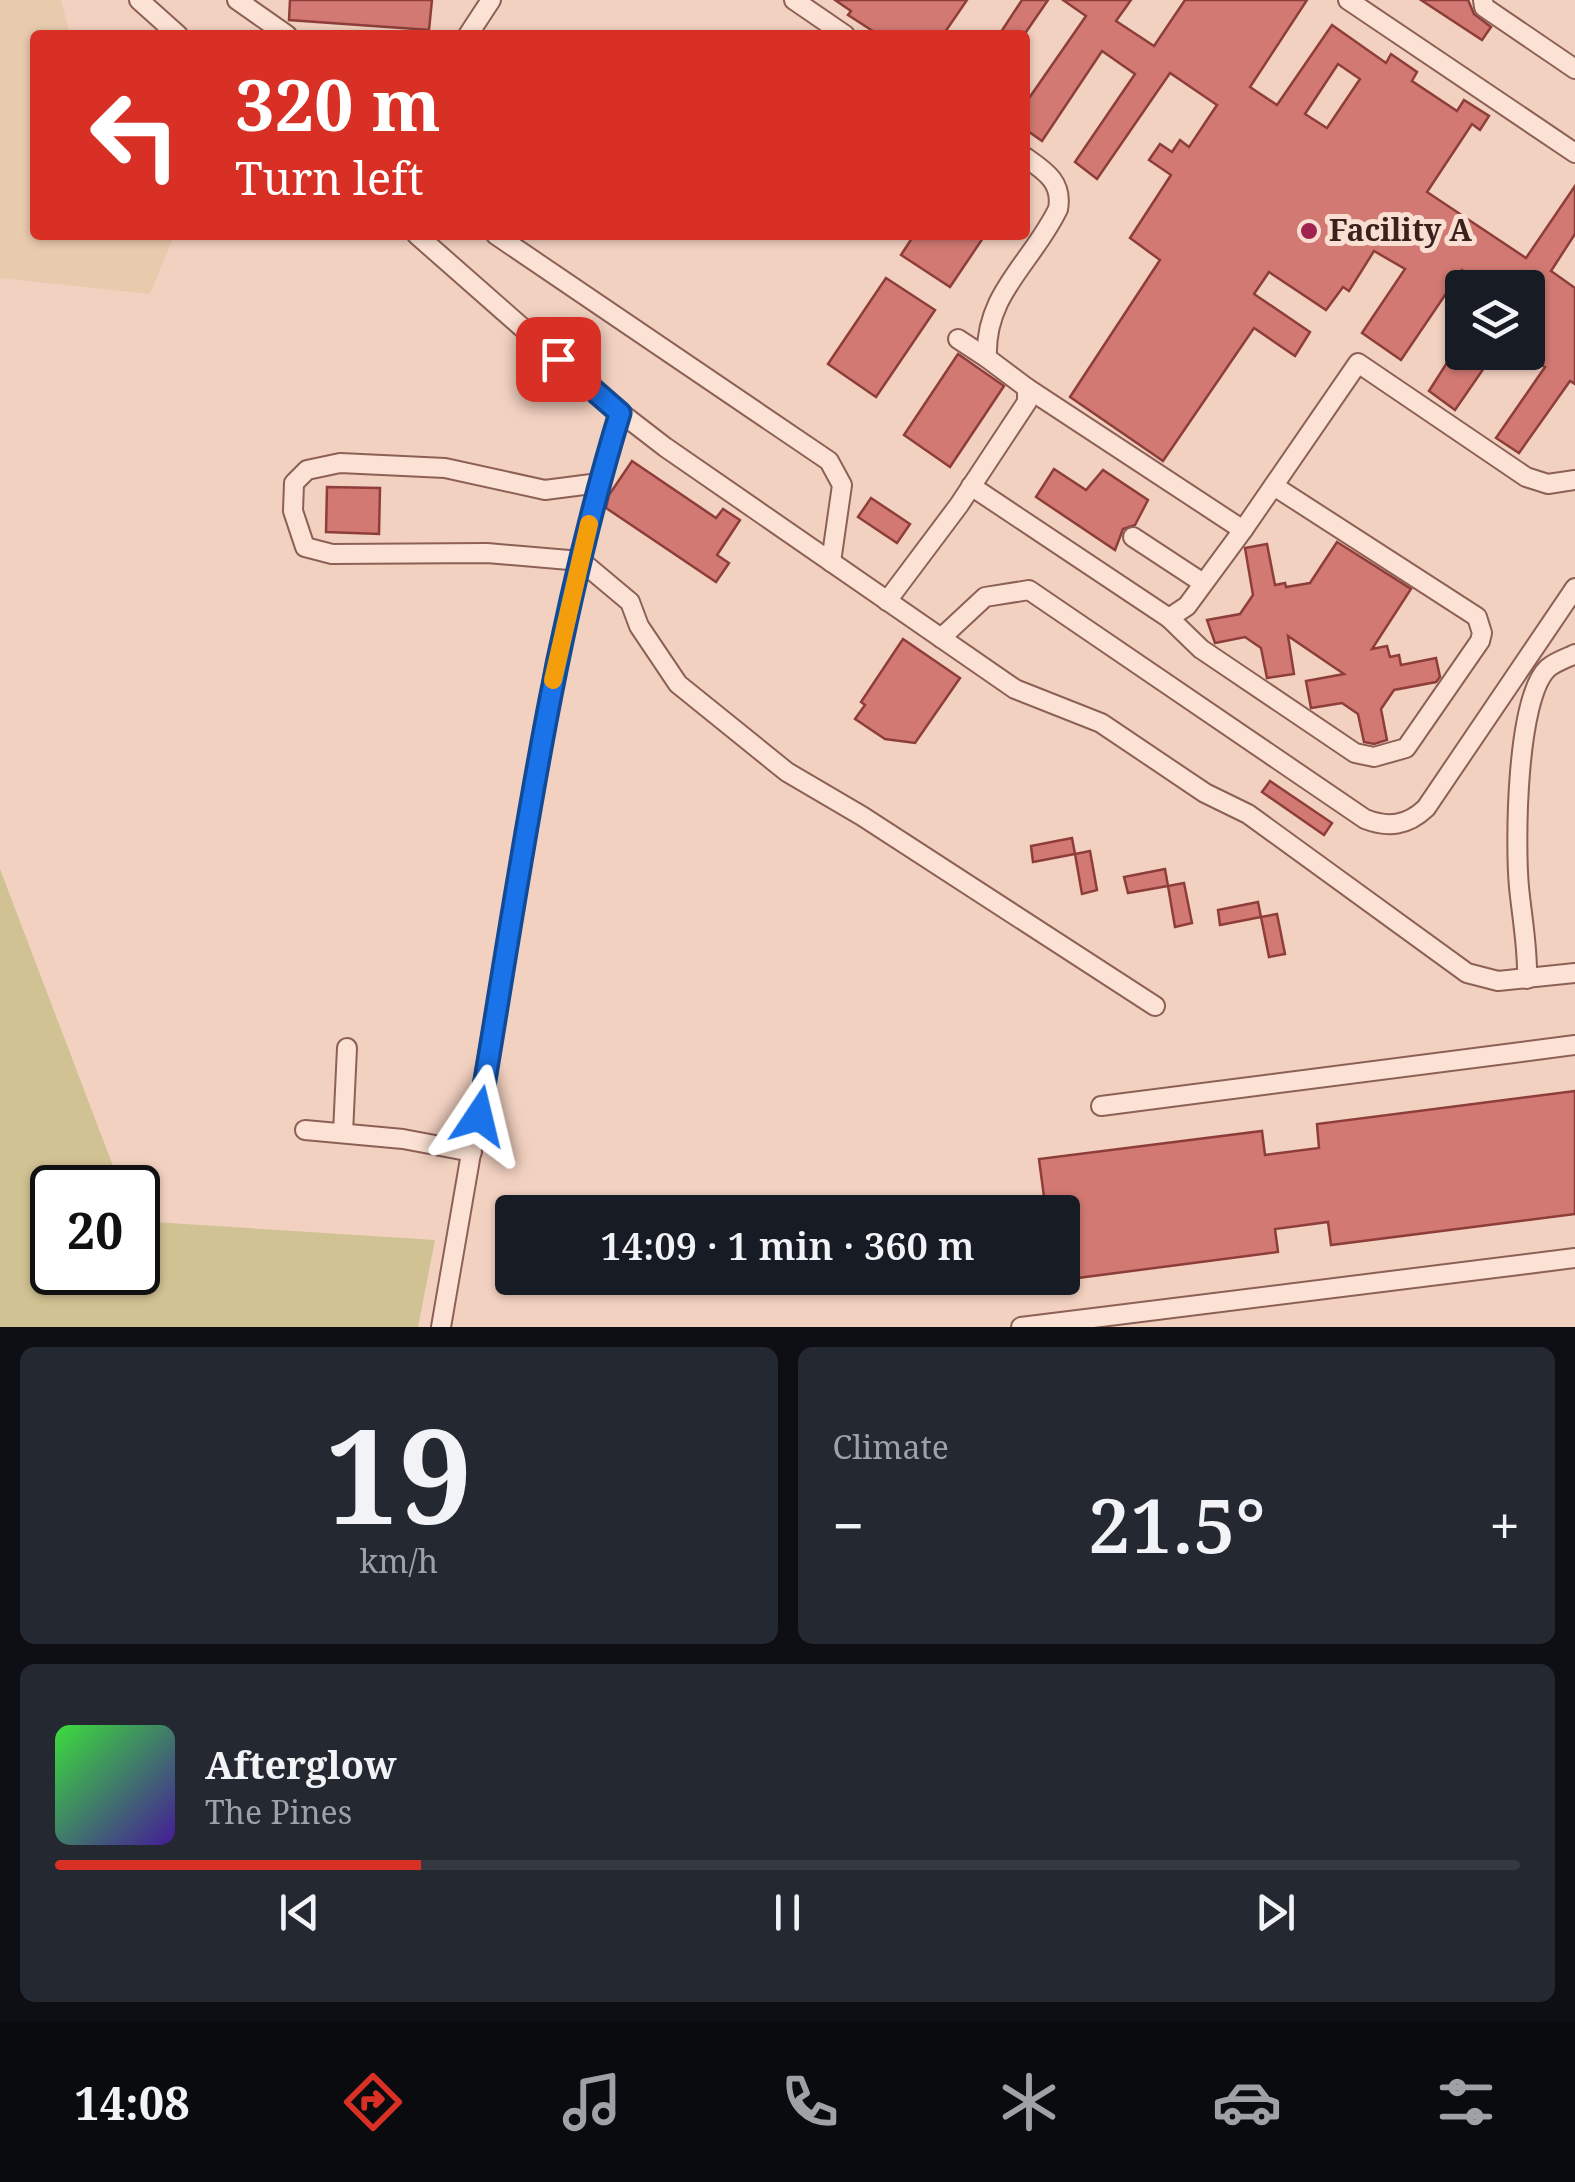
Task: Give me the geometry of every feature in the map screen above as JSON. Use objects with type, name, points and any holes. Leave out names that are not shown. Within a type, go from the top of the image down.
[{"type":"lane","points":[[139,0],[172,30]]},
{"type":"lane","points":[[237,0],[280,30]]},
{"type":"lane","points":[[471,30],[491,0]]},
{"type":"lane","points":[[794,0],[838,30]]},
{"type":"lane","points":[[1348,0],[1575,153]]},
{"type":"lane","points":[[1482,0],[1484,7],[1575,68]]},
{"type":"lane","points":[[987,358],[986,330],[992,311],[1058,209],[1056,182],[1030,161]]},
{"type":"lane","points":[[423,240],[620,413],[1015,689],[1100,723],[1205,793],[1248,814],[1467,972],[1498,982],[1575,973]]},
{"type":"lane","points":[[503,240],[829,461],[842,486],[831,562]]},
{"type":"lane","points":[[958,339],[1243,530]]},
{"type":"lane","points":[[1169,618],[1187,606],[1358,363],[1526,477],[1548,484],[1575,480]]},
{"type":"lane","points":[[887,601],[1027,402],[1027,388]]},
{"type":"lane","points":[[441,1327],[556,662],[620,413]]},
{"type":"lane","points":[[599,483],[545,490],[445,468],[340,463],[307,470],[294,483],[293,511],[305,546],[332,554],[487,553],[581,560],[630,602],[639,626],[678,684],[787,772],[862,816],[1156,1006]]},
{"type":"lane","points":[[971,486],[1169,618],[1201,649],[1355,754],[1374,757],[1406,748],[1480,641],[1478,617],[1274,486]]},
{"type":"lane","points":[[1134,537],[1203,583]]},
{"type":"lane","points":[[941,638],[985,597],[1029,590],[1365,819],[1397,824],[1414,819],[1426,808],[1575,588]]},
{"type":"lane","points":[[1527,980],[1528,955],[1519,885],[1525,724],[1535,688],[1546,669],[1575,654]]},
{"type":"lane","points":[[1101,1106],[1575,1045]]},
{"type":"lane","points":[[342,1133],[347,1048]]},
{"type":"lane","points":[[304,1130],[403,1139],[472,1152]]},
{"type":"lane","points":[[1021,1327],[1575,1258]]},
{"type":"shaded area","points":[[0,0],[61,0],[69,30],[30,30],[30,240],[172,240],[150,294],[0,278]]},
{"type":"shaded area","points":[[0,869],[113,1165],[30,1165],[30,1295],[160,1295],[160,1222],[435,1240],[418,1327],[0,1327]]},
{"type":"building","points":[[290,0],[432,0],[429,30],[289,20]]},
{"type":"building","points":[[835,0],[967,0],[946,30],[871,30],[848,15],[851,11]]},
{"type":"building","points":[[1022,0],[1048,0],[1027,30],[1002,30]]},
{"type":"building","name":"Facility A","points":[[1063,0],[1131,0],[1116,21],[1154,46],[1185,0],[1307,0],[1250,87],[1277,105],[1332,25],[1386,63],[1391,54],[1417,72],[1412,81],[1457,111],[1464,100],[1489,116],[1480,130],[1472,124],[1427,192],[1526,258],[1575,186],[1575,234],[1551,271],[1575,288],[1575,384],[1570,381],[1519,453],[1496,438],[1545,370],[1545,270],[1445,270],[1445,295],[1401,360],[1362,333],[1405,269],[1374,251],[1349,291],[1343,287],[1326,310],[1269,272],[1254,294],[1310,332],[1295,356],[1254,328],[1163,461],[1070,397],[1160,260],[1130,238],[1171,175],[1149,160],[1160,144],[1172,152],[1180,140],[1189,147],[1217,105],[1170,73],[1097,179],[1075,162],[1135,74],[1102,51],[1042,141],[1030,133],[1030,97],[1086,16]],"holes":[[[1338,64],[1360,79],[1327,128],[1305,114]]]},
{"type":"building","points":[[1421,0],[1468,0],[1474,14],[1491,27],[1482,40]]},
{"type":"building","points":[[911,240],[982,240],[950,287],[901,255]]},
{"type":"building","points":[[886,278],[935,310],[876,397],[828,364]]},
{"type":"building","points":[[958,354],[1004,386],[950,467],[904,435]]},
{"type":"building","name":"Facility A","points":[[1445,366],[1445,370],[1483,370],[1455,410],[1429,391]]},
{"type":"building","points":[[632,461],[716,518],[723,509],[740,520],[717,555],[729,563],[716,582],[606,508],[609,495]]},
{"type":"building","points":[[1054,469],[1086,490],[1103,470],[1148,500],[1135,525],[1123,529],[1115,550],[1036,497]]},
{"type":"building","points":[[327,487],[380,488],[379,534],[326,532]]},
{"type":"building","points":[[871,498],[910,524],[897,543],[858,517]]},
{"type":"building","points":[[1337,542],[1411,589],[1372,649],[1387,646],[1390,657],[1399,655],[1401,665],[1436,658],[1440,677],[1436,682],[1394,690],[1381,709],[1387,740],[1374,744],[1364,742],[1358,714],[1342,703],[1311,708],[1306,681],[1344,674],[1288,636],[1294,674],[1267,678],[1261,648],[1245,637],[1215,643],[1207,620],[1240,614],[1253,595],[1245,548],[1267,544],[1275,585],[1285,583],[1286,587],[1310,583]]},
{"type":"building","points":[[903,639],[960,678],[915,743],[885,739],[855,719],[865,705],[861,702]]},
{"type":"building","points":[[1270,781],[1332,823],[1324,835],[1262,792]]},
{"type":"building","points":[[1072,838],[1075,854],[1033,862],[1031,846]]},
{"type":"building","points":[[1090,851],[1097,890],[1082,894],[1075,854]]},
{"type":"building","points":[[1165,869],[1168,886],[1128,893],[1124,877]]},
{"type":"building","points":[[1184,883],[1192,923],[1175,927],[1168,886]]},
{"type":"building","points":[[1258,902],[1261,917],[1220,925],[1218,910]]},
{"type":"building","points":[[1277,914],[1285,954],[1269,957],[1261,917]]},
{"type":"building","points":[[1575,1091],[1575,1214],[1331,1245],[1328,1222],[1275,1229],[1278,1252],[1080,1278],[1080,1195],[1044,1195],[1039,1159],[1262,1131],[1265,1155],[1319,1148],[1317,1124]]},
{"type":"slow traffic","points":[[553,680],[589,524]]},
{"type":"place","name":"Facility A","points":[[1309,231]]},
{"type":"route","points":[[479,1116],[556,662],[600,478],[620,413],[558,359]]}]
